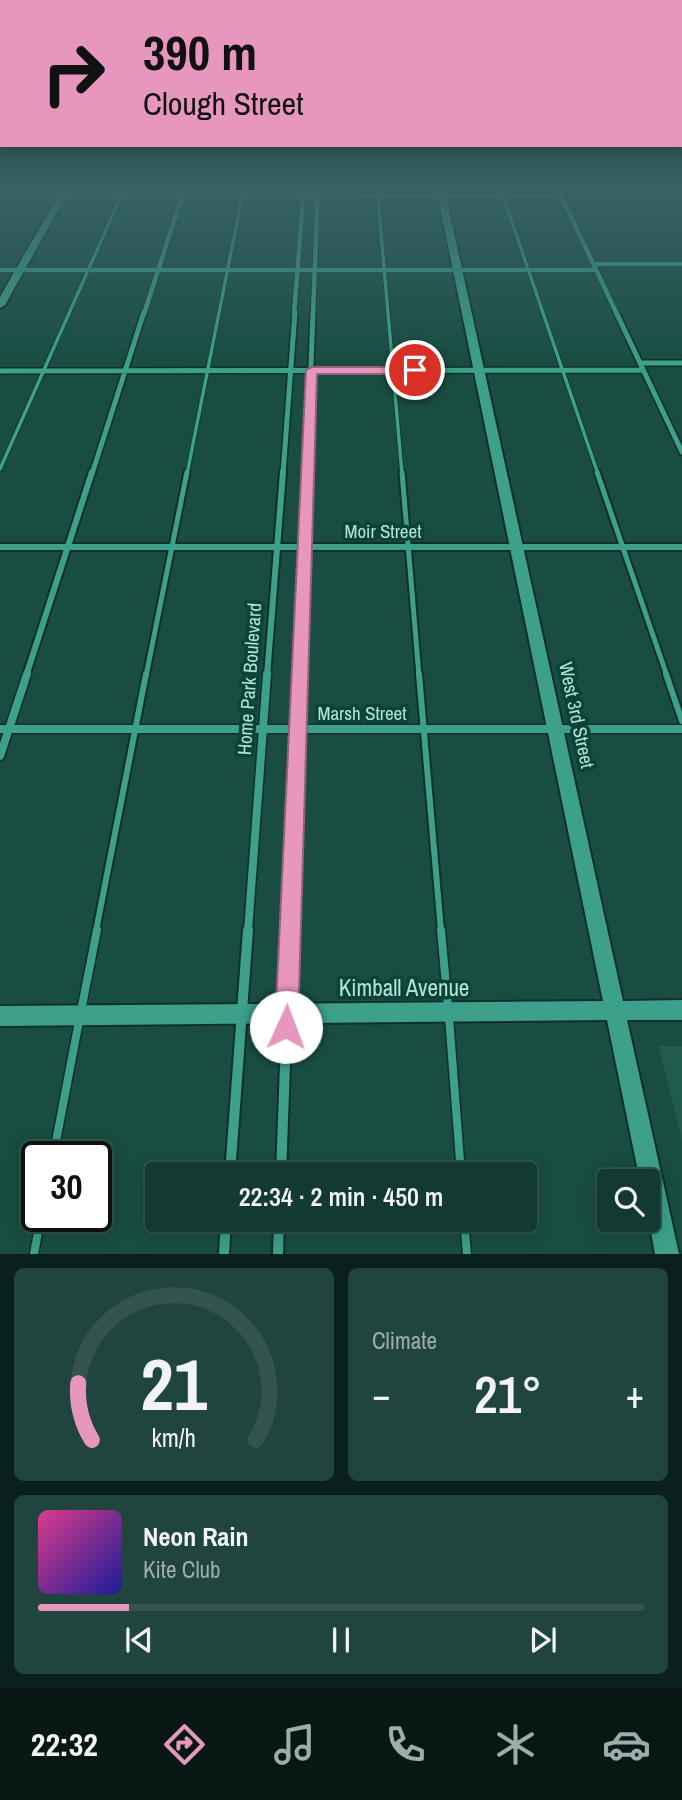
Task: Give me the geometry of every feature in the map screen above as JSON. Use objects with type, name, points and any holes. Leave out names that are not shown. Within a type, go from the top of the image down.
[{"type":"street","points":[[0,305],[34,246]]},
{"type":"street","points":[[0,756],[4,729],[69,547],[166,246]]},
{"type":"street","name":"Home Park Boulevard","points":[[231,1162],[300,246]]},
{"type":"street","points":[[281,1162],[316,246]]},
{"type":"street","name":"West 3rd Street","points":[[453,246],[667,1254]]},
{"type":"street","points":[[585,246],[682,452]]},
{"type":"street","points":[[0,271],[528,270],[682,264]]},
{"type":"street","points":[[640,363],[682,363]]},
{"type":"street","points":[[0,370],[643,370]]},
{"type":"street","name":"Moir Street","points":[[0,547],[682,547]]},
{"type":"street","name":"Marsh Street","points":[[4,729],[682,729]]},
{"type":"street","name":"Kimball Avenue","points":[[0,1016],[682,1010]]},
{"type":"street","points":[[224,1254],[225,1232]]},
{"type":"street","points":[[278,1254],[279,1232]]},
{"type":"lane","points":[[0,469],[100,246]]},
{"type":"lane","points":[[56,1141],[171,547],[233,246]]},
{"type":"lane","points":[[382,246],[460,1162]]},
{"type":"lane","points":[[520,246],[682,721]]},
{"type":"lane","points":[[34,1254],[38,1232]]},
{"type":"lane","points":[[465,1232],[467,1254]]},
{"type":"shaded area","points":[[659,1046],[682,1046],[682,1141]]},
{"type":"route","points":[[286,1027],[312,370],[415,370]]}]
